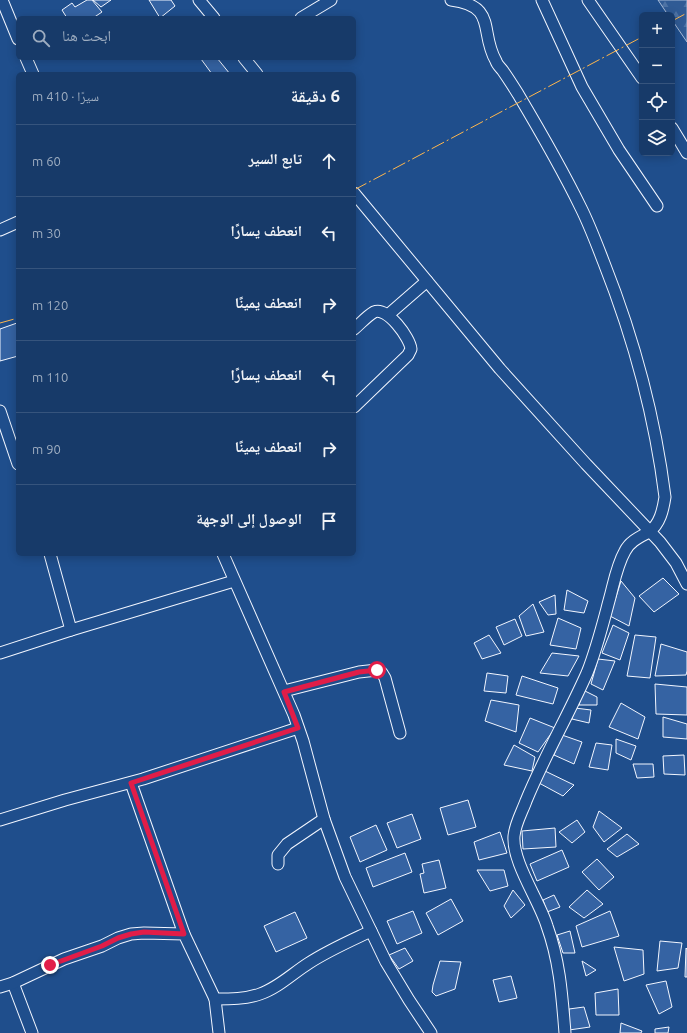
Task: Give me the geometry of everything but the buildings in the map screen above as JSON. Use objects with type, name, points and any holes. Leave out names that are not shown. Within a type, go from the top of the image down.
[{"type":"street","points":[[2,0],[16,33]]},
{"type":"street","points":[[199,0],[212,16]]},
{"type":"street","points":[[304,16],[331,0]]},
{"type":"street","points":[[451,0],[469,3],[481,14],[486,22],[490,46],[496,62],[518,94],[582,208],[620,303],[644,383],[665,497],[663,510],[658,522],[650,531],[636,539],[625,550],[616,573],[588,673],[532,785],[514,835],[515,852],[547,924],[556,952],[561,980],[565,1033]]},
{"type":"street","points":[[542,0],[582,87],[619,150],[657,206]]},
{"type":"street","points":[[588,0],[639,74]]},
{"type":"street","points":[[27,60],[32,72]]},
{"type":"street","points":[[246,60],[255,72]]},
{"type":"street","points":[[675,133],[687,154]]},
{"type":"street","points":[[356,195],[505,375],[586,464],[650,531],[676,562],[687,584]]},
{"type":"street","points":[[0,230],[16,223]]},
{"type":"street","points":[[388,315],[427,281]]},
{"type":"street","points":[[356,327],[374,312],[383,312],[388,315],[408,339],[411,346],[410,353],[356,404]]},
{"type":"street","points":[[0,411],[16,458]]},
{"type":"street","points":[[51,556],[72,630]]},
{"type":"street","points":[[224,556],[284,692],[298,728],[324,819],[345,877],[386,962],[408,1000],[430,1033]]},
{"type":"street","points":[[0,653],[234,581]]},
{"type":"street","points":[[284,692],[359,672],[377,670],[382,673],[385,678],[400,733]]},
{"type":"street","points":[[0,820],[65,800],[131,783],[298,728]]},
{"type":"street","points":[[131,783],[184,934],[215,999],[219,1033]]},
{"type":"street","points":[[278,864],[278,855],[287,844],[324,819]]},
{"type":"street","points":[[215,999],[252,997],[262,994],[330,950],[371,931]]},
{"type":"street","points":[[0,987],[13,983],[50,965],[131,934],[144,932],[184,934]]},
{"type":"street","points":[[13,983],[32,1033]]},
{"type":"green space","points":[[658,0],[687,0],[687,42],[675,24],[675,12],[666,12]]},
{"type":"power","points":[[675,19],[687,13]]},
{"type":"power","points":[[356,189],[639,39]]},
{"type":"power","points":[[0,323],[16,319]]},
{"type":"route","points":[[50,965],[131,934],[144,932],[184,934],[131,783],[298,728],[284,692],[359,672],[377,670]]}]
